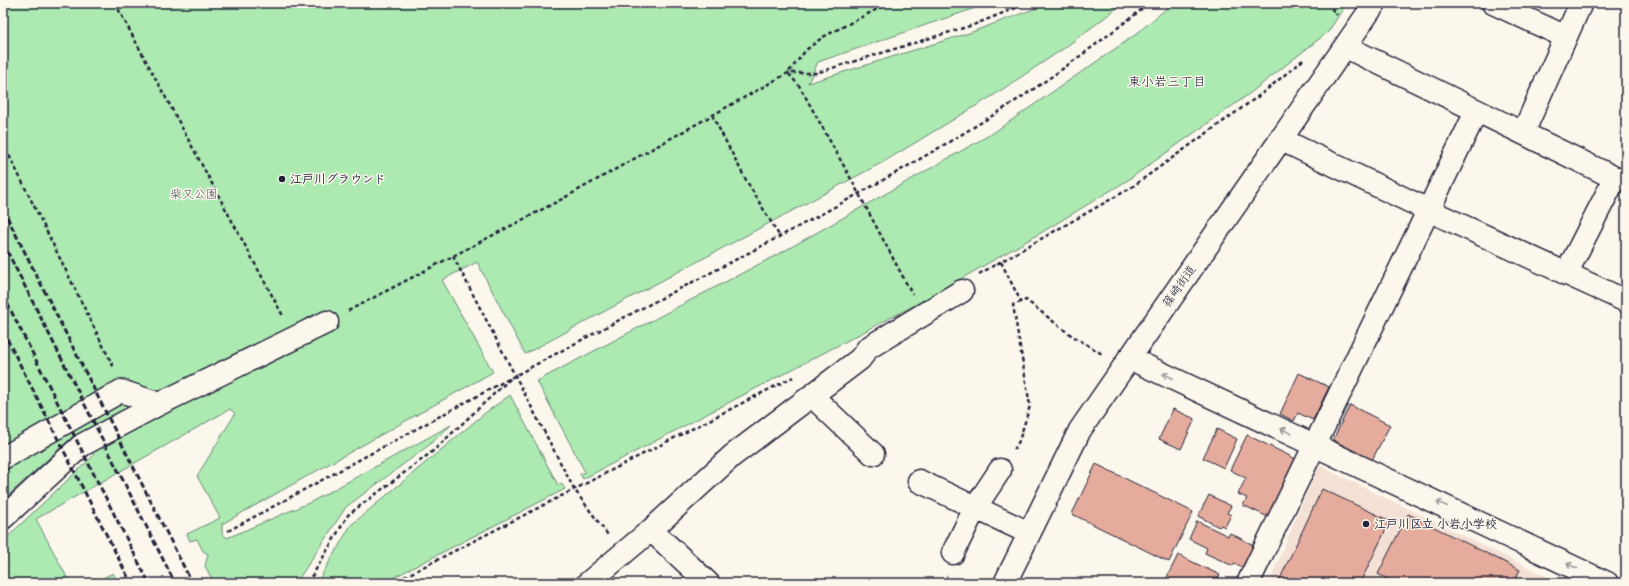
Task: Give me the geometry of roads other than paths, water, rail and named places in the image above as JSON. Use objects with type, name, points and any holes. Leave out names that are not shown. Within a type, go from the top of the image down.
[{"type":"street","name":"篠崎街道","points":[[1005,583],[1080,430],[1375,3]]},
{"type":"street","points":[[1493,3],[1566,37]]},
{"type":"street","points":[[1522,133],[1581,3]]},
{"type":"street","points":[[1346,47],[1476,112],[1615,178],[1566,274]]},
{"type":"street","points":[[1248,583],[1476,112]]},
{"type":"street","points":[[1280,140],[1626,301]]},
{"type":"street","points":[[588,583],[652,530],[732,456],[860,359],[868,348],[968,284]]},
{"type":"street","points":[[3,518],[82,445],[159,404],[327,322]]},
{"type":"street","points":[[1129,358],[1607,583]]},
{"type":"street","points":[[3,458],[121,391],[159,404]]},
{"type":"street","points":[[812,396],[873,454]]},
{"type":"street","points":[[953,553],[975,508],[1000,470]]},
{"type":"street","points":[[919,481],[1029,534]]},
{"type":"street","points":[[652,530],[708,583]]},
{"type":"railway","points":[[3,209],[192,583]]},
{"type":"railway","points":[[3,243],[175,583]]},
{"type":"railway","points":[[3,295],[149,583]]},
{"type":"railway","points":[[3,331],[131,583]]},
{"type":"place","name":"江戸川グラウンド","points":[[282,179]]},
{"type":"place","name":"江戸川区立 小岩小学校","points":[[1366,524]]},
{"type":"district","name":"東小岩三丁目","points":[[1167,81]]},
{"type":"park label","name":"柴又公園","points":[[194,194]]}]
